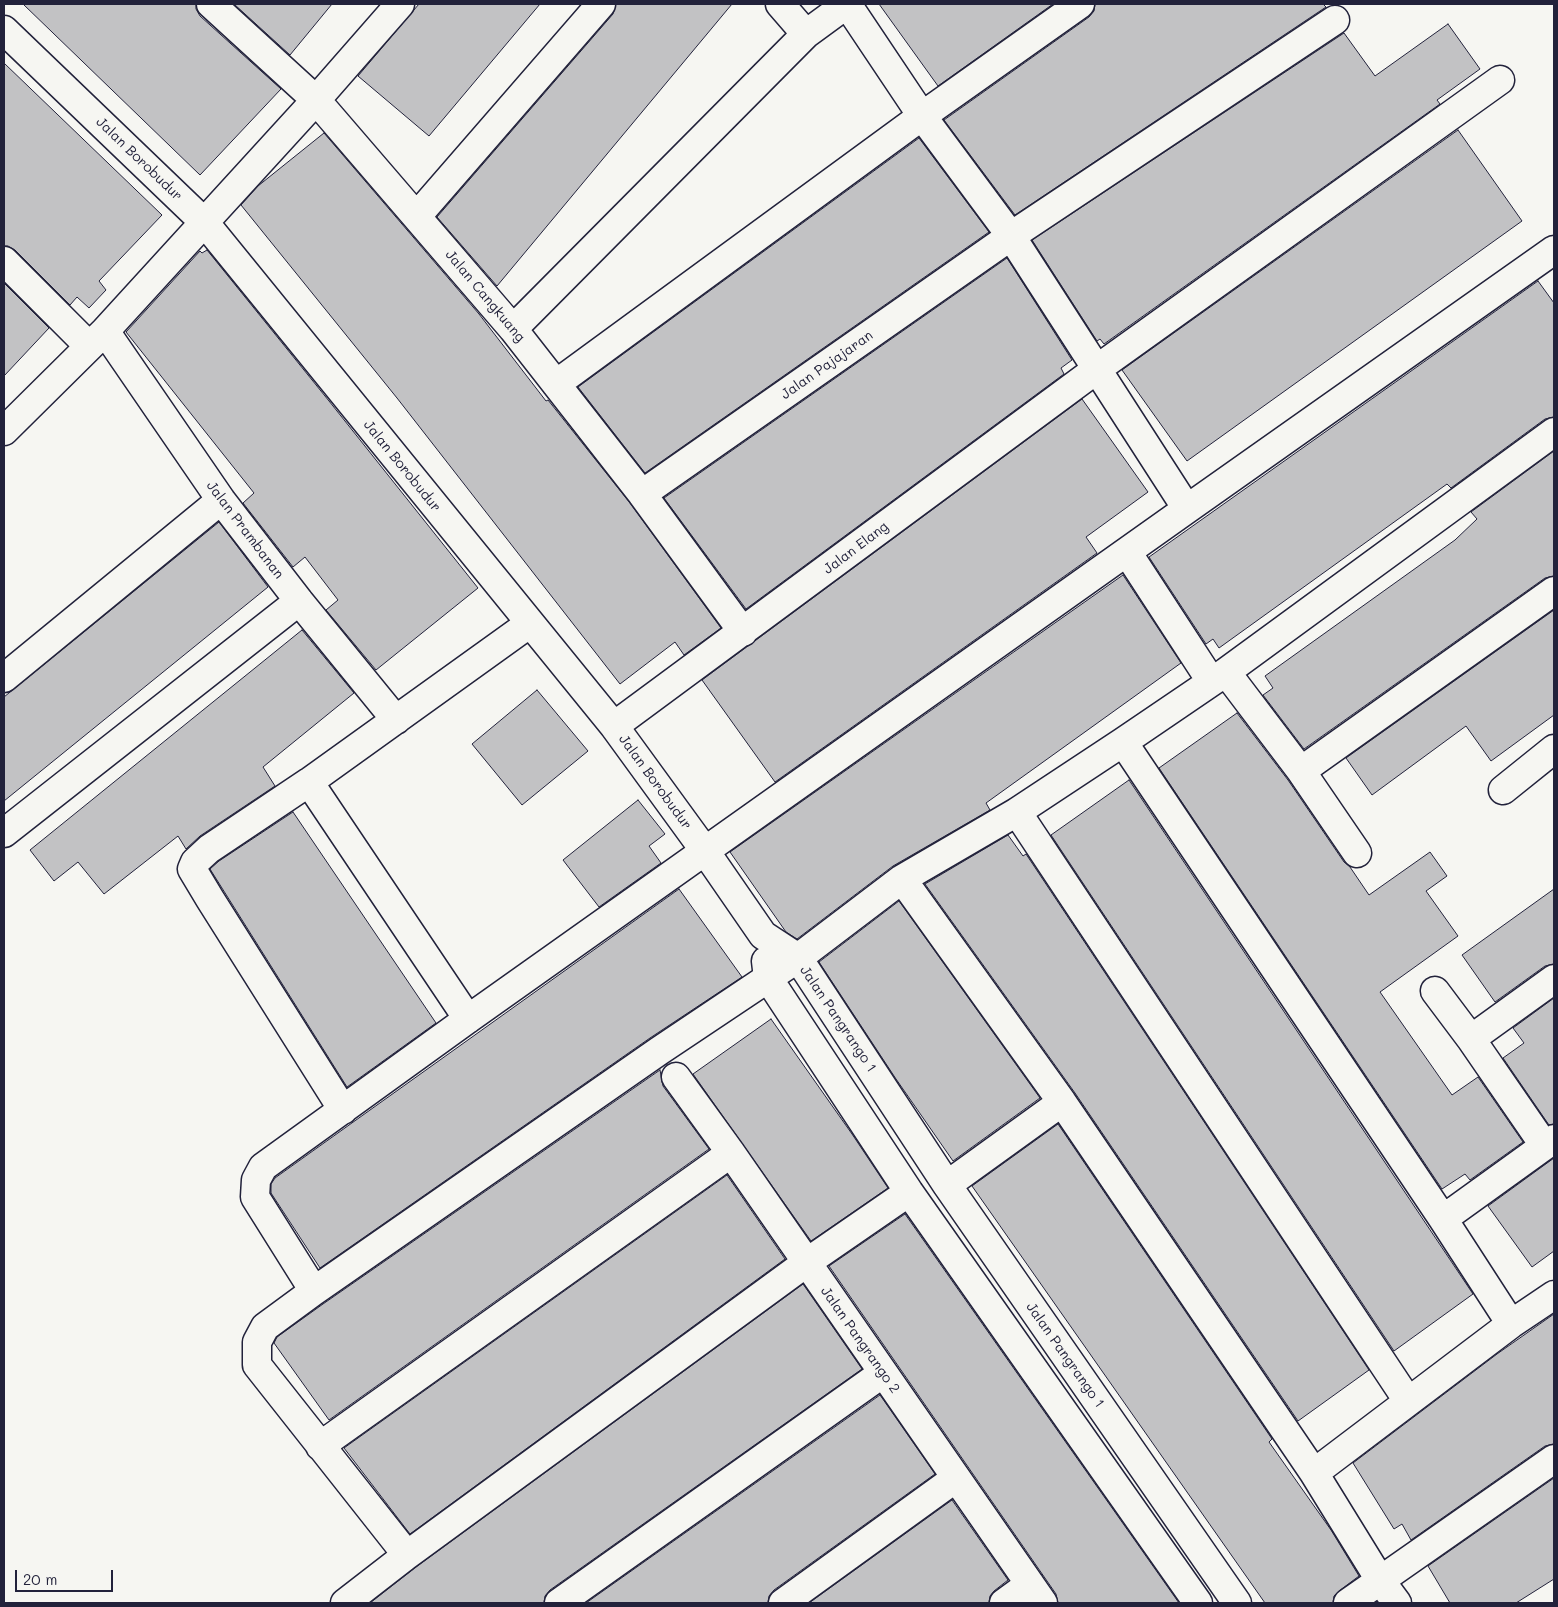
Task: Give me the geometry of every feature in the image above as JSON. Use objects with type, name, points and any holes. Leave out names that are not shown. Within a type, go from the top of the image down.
[{"type":"street","name":"Jalan Cangkuang","points":[[211,4],[316,100],[513,329],[642,494],[743,632]]},
{"type":"street","points":[[4,431],[97,338],[205,223],[400,4]]},
{"type":"street","points":[[417,216],[601,4]]},
{"type":"street","points":[[780,4],[806,34]]},
{"type":"street","points":[[513,329],[806,34],[847,4],[922,116],[1011,236],[1186,509]]},
{"type":"street","points":[[556,384],[922,116],[1080,4]]},
{"type":"street","name":"Jalan Pajajaran","points":[[642,494],[1011,236],[1335,20]]},
{"type":"street","name":"Jalan Borobudur","points":[[4,30],[205,223],[529,624],[614,726],[705,851],[763,935]]},
{"type":"street","name":"Jalan Elang","points":[[614,726],[1097,369],[1500,80]]},
{"type":"street","points":[[314,1291],[255,1197],[256,1180],[263,1168],[468,1019],[1554,250]]},
{"type":"street","name":"Jalan Prambanan","points":[[4,261],[97,338],[299,601],[396,720]]},
{"type":"street","points":[[407,1555],[257,1365],[257,1342],[266,1326],[659,1051],[798,958],[902,880],[1017,812],[1123,742],[1218,676],[1554,432]]},
{"type":"street","points":[[4,678],[221,500]]},
{"type":"street","points":[[1127,552],[1218,676],[1301,771],[1357,852]]},
{"type":"street","points":[[1301,771],[1554,591]]},
{"type":"street","points":[[4,833],[299,601]]},
{"type":"street","points":[[343,1110],[192,869],[195,862],[210,849],[309,782],[529,624]]},
{"type":"street","points":[[1123,742],[1512,1324]]},
{"type":"street","points":[[1503,790],[1554,750]]},
{"type":"street","points":[[309,782],[468,1019]]},
{"type":"street","points":[[1017,812],[1408,1401]]},
{"type":"street","points":[[902,880],[1062,1102],[1314,1473],[1380,1580],[1397,1603]]},
{"type":"street","points":[[763,935],[768,978],[909,1192],[1198,1603]]},
{"type":"street","name":"Jalan Pangrango 1","points":[[763,935],[798,958],[947,1185],[1237,1603]]},
{"type":"street","points":[[1471,1039],[1554,979]]},
{"type":"street","points":[[1435,990],[1549,1142],[1443,1219]]},
{"type":"street","name":"Jalan Pangrango 2","points":[[676,1077],[731,1153],[1037,1594]]},
{"type":"street","points":[[947,1185],[1062,1102]]},
{"type":"street","points":[[320,1446],[731,1153]]},
{"type":"street","points":[[345,1603],[407,1555],[806,1263],[909,1192]]},
{"type":"street","points":[[1314,1473],[1408,1401],[1554,1295]]},
{"type":"street","points":[[559,1603],[883,1372]]},
{"type":"street","points":[[1348,1603],[1554,1458]]},
{"type":"street","points":[[783,1603],[956,1478]]},
{"type":"street","points":[[1004,1603],[1037,1594]]},
{"type":"building","points":[[23,4],[196,4],[196,9],[200,16],[281,89],[200,175]]},
{"type":"building","points":[[234,4],[332,4],[290,55]]},
{"type":"building","points":[[419,4],[540,4],[429,136],[358,76]]},
{"type":"building","points":[[616,4],[732,4],[497,286],[437,217],[613,14]]},
{"type":"building","points":[[879,4],[1053,4],[938,86]]},
{"type":"building","points":[[1095,4],[1323,4],[1326,7],[1015,215],[944,120],[1089,17],[1094,11]]},
{"type":"building","points":[[1448,24],[1480,69],[1437,100],[1440,104],[1104,344],[1100,339],[1097,341],[1032,240],[1344,33],[1375,76]]},
{"type":"building","points":[[4,63],[162,215],[99,281],[106,290],[89,308],[77,297],[70,305],[15,250],[4,246]]},
{"type":"building","points":[[1458,130],[1522,221],[1187,461],[1122,370]]},
{"type":"building","points":[[324,133],[479,314],[546,401],[548,400],[630,503],[721,628],[684,655],[675,642],[620,684],[397,398],[241,205],[258,186]]},
{"type":"building","points":[[919,138],[989,232],[645,473],[578,387]]},
{"type":"building","points":[[207,250],[478,588],[376,670],[326,610],[338,600],[305,557],[293,567],[243,503],[254,493],[126,332],[200,251],[202,253]]},
{"type":"building","points":[[1007,258],[1072,360],[1061,368],[1064,374],[746,609],[664,498]]},
{"type":"building","points":[[1538,281],[1554,303],[1554,417],[1545,419],[1451,488],[1447,484],[1219,648],[1213,639],[1206,644],[1149,557]]},
{"type":"building","points":[[4,283],[49,328],[4,376]]},
{"type":"building","points":[[1082,399],[1148,492],[1086,537],[1097,553],[775,782],[702,680]]},
{"type":"building","points":[[1554,451],[1554,576],[1545,578],[1304,749],[1263,695],[1273,688],[1265,676],[1455,540],[1477,519],[1471,512]]},
{"type":"building","points":[[219,522],[268,587],[4,801],[4,697]]},
{"type":"building","points":[[1123,575],[1181,663],[986,803],[990,810],[893,866],[797,939],[786,932],[730,852]]},
{"type":"building","points":[[1554,610],[1554,715],[1491,761],[1466,726],[1372,795],[1346,758]]},
{"type":"building","points":[[302,630],[354,693],[263,767],[275,786],[200,836],[186,849],[178,836],[104,894],[78,862],[54,881],[30,850]]},
{"type":"building","points":[[537,690],[588,751],[522,805],[472,744]]},
{"type":"building","points":[[1237,713],[1288,780],[1369,895],[1430,852],[1447,876],[1426,891],[1458,936],[1380,992],[1452,1095],[1478,1077],[1523,1142],[1470,1180],[1465,1174],[1442,1189],[1159,768]]},
{"type":"building","points":[[1129,780],[1473,1294],[1394,1351],[1051,835]]},
{"type":"building","points":[[638,800],[665,834],[649,846],[661,863],[599,907],[563,860]]},
{"type":"building","points":[[293,812],[436,1023],[347,1087],[210,869]]},
{"type":"building","points":[[1008,835],[1023,856],[1026,854],[1369,1370],[1298,1421],[1075,1093],[925,884]]},
{"type":"building","points":[[679,889],[742,977],[650,1038],[320,1268],[271,1193],[271,1184],[275,1178]]},
{"type":"building","points":[[1554,889],[1554,964],[1545,966],[1495,1002],[1462,955]]},
{"type":"building","points":[[899,901],[1040,1098],[953,1161],[819,962]]},
{"type":"building","points":[[1554,998],[1554,1124],[1549,1125],[1503,1058],[1524,1043],[1513,1028]]},
{"type":"building","points":[[771,1019],[888,1188],[811,1241],[693,1074]]},
{"type":"building","points":[[660,1070],[663,1086],[709,1149],[329,1420],[274,1343],[277,1337]]},
{"type":"building","points":[[1058,1124],[1272,1439],[1269,1442],[1331,1530],[1359,1576],[1334,1596],[1333,1603],[1265,1603],[972,1186]]},
{"type":"building","points":[[1554,1158],[1554,1251],[1532,1267],[1488,1206]]},
{"type":"building","points":[[727,1175],[785,1259],[410,1534],[344,1448]]},
{"type":"building","points":[[905,1214],[1179,1603],[1058,1603],[1056,1594],[829,1266]]},
{"type":"building","points":[[803,1284],[862,1369],[550,1590],[545,1596],[544,1603],[370,1603],[416,1567]]},
{"type":"building","points":[[1554,1314],[1554,1444],[1545,1446],[1411,1540],[1402,1524],[1394,1529],[1353,1463],[1497,1354]]},
{"type":"building","points":[[880,1395],[935,1474],[774,1590],[769,1596],[768,1603],[586,1603]]},
{"type":"building","points":[[1554,1478],[1554,1579],[1516,1603],[1450,1603],[1428,1566]]},
{"type":"building","points":[[952,1500],[1008,1580],[994,1591],[990,1596],[989,1603],[809,1603]]}]
